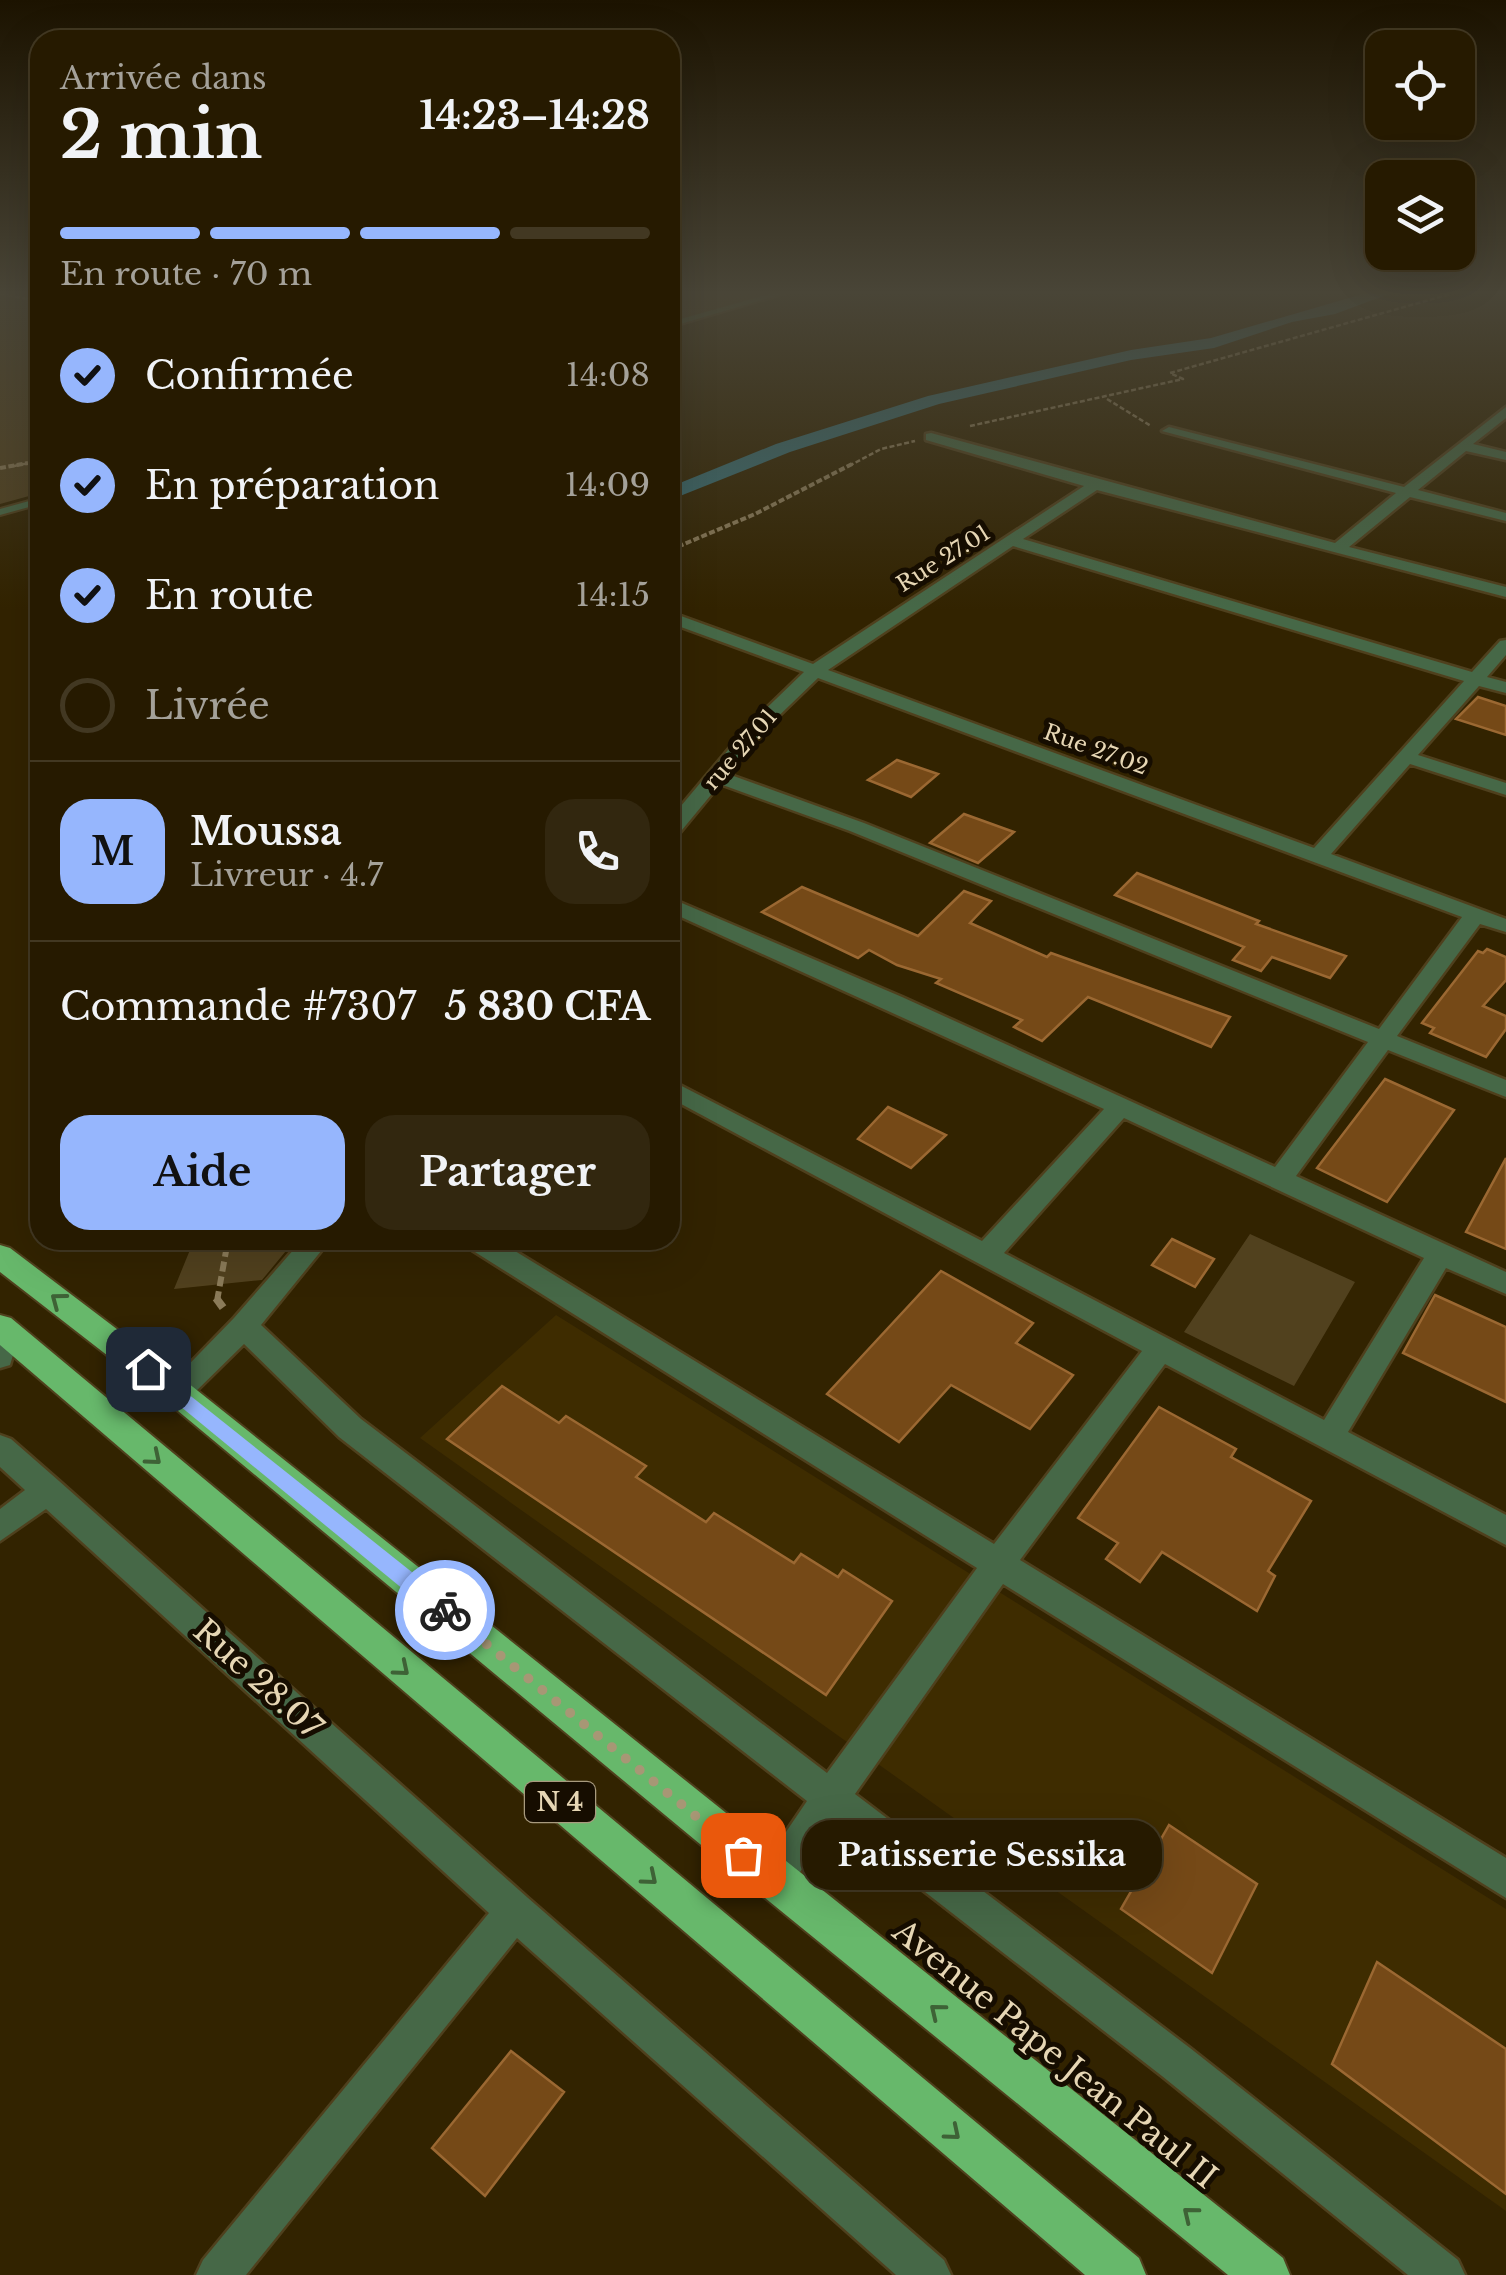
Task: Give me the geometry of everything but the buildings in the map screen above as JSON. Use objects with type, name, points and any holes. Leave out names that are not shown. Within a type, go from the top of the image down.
[{"type":"highway","name":"Avenue Pape Jean Paul II","points":[[0,1256],[178,1392],[773,1879],[1266,2275]]},
{"type":"highway","name":"N 4","points":[[2,1339],[1122,2275]]},
{"type":"street","points":[[1337,549],[1506,411]]},
{"type":"street","points":[[1169,431],[1506,517]]},
{"type":"street","points":[[931,438],[1095,486],[1506,592]]},
{"type":"street","points":[[1466,447],[1506,456]]},
{"type":"street","name":"Rue 27.01","points":[[816,670],[1095,486]]},
{"type":"street","points":[[1013,541],[1506,688]]},
{"type":"street","name":"Rue 27.02","points":[[680,621],[1506,926]]},
{"type":"street","points":[[1318,856],[1506,645]]},
{"type":"street","name":"rue 27.01","points":[[680,820],[755,729],[816,670]]},
{"type":"street","points":[[1406,757],[1506,789]]},
{"type":"street","points":[[716,776],[857,827],[1506,1089]]},
{"type":"street","points":[[680,909],[1506,1284]]},
{"type":"street","points":[[1279,1180],[1475,915]]},
{"type":"street","points":[[680,1093],[1506,1531]]},
{"type":"street","points":[[986,1254],[1119,1108]]},
{"type":"street","points":[[178,1392],[244,1326],[309,1250]]},
{"type":"street","points":[[492,1250],[1506,1880]]},
{"type":"street","points":[[1329,1437],[1440,1254]]},
{"type":"street","points":[[244,1326],[350,1428],[1176,2062],[1443,2275]]},
{"type":"street","points":[[773,1879],[999,1563],[1160,1349]]},
{"type":"street","name":"Rue 28.07","points":[[0,1448],[514,1911],[929,2275]]},
{"type":"street","points":[[0,1528],[48,1490]]},
{"type":"street","points":[[218,2275],[514,1911]]},
{"type":"lane","points":[[0,512],[30,504]]},
{"type":"path","points":[[680,546],[755,514],[881,449],[1109,397]]},
{"type":"path","points":[[1106,398],[1127,414],[1169,431]]},
{"type":"path","points":[[0,468],[30,462]]},
{"type":"path","points":[[226,1250],[216,1300],[244,1326]]},
{"type":"shaded area","points":[[0,397],[30,397],[30,496],[0,504]]},
{"type":"shaded area","points":[[1250,1234],[1355,1282],[1294,1386],[1184,1332]]},
{"type":"shaded area","points":[[190,1250],[287,1250],[262,1280],[174,1289]]},
{"type":"shaded area","points":[[556,1315],[1506,1909],[1506,2211],[420,1438]]},
{"type":"waterway","points":[[680,490],[783,448],[946,397]]},
{"type":"way so far","points":[[445,1610],[743,1855]]},
{"type":"place","name":"Patisserie Sessika","points":[[743,1855]]},
{"type":"route","points":[[148,1369],[445,1610]]}]
